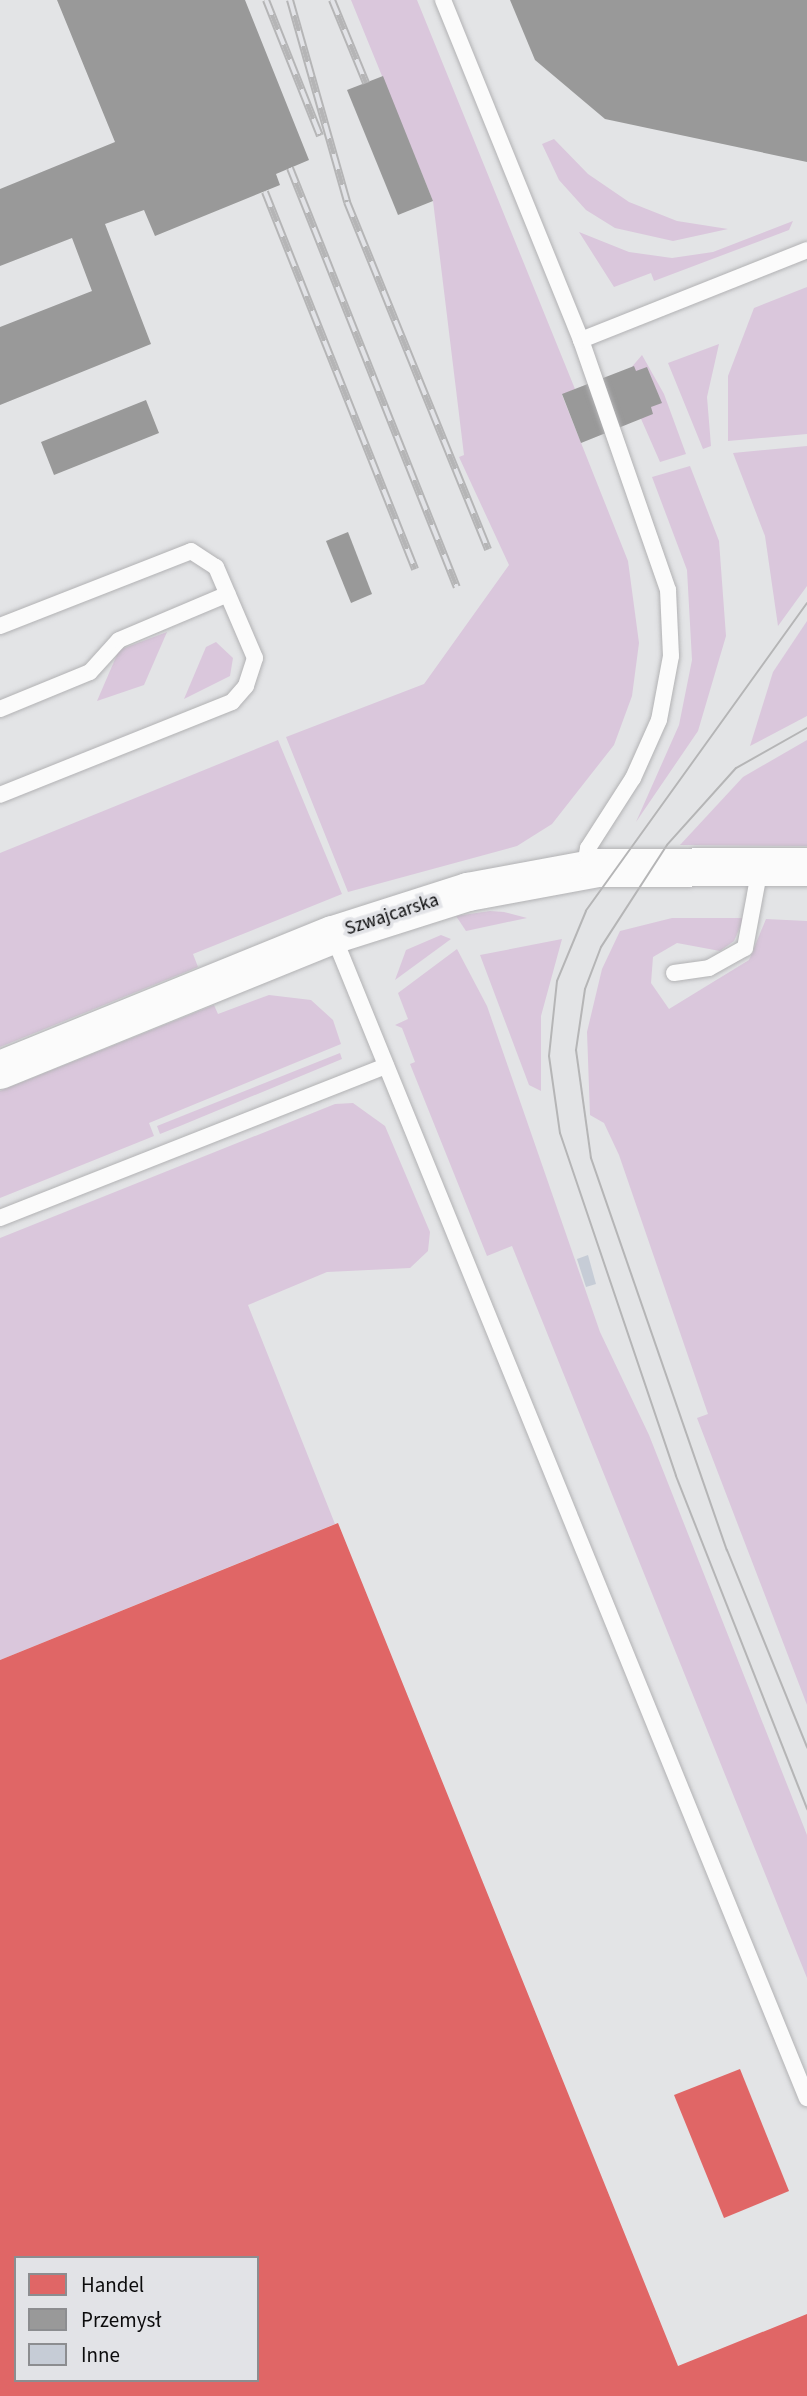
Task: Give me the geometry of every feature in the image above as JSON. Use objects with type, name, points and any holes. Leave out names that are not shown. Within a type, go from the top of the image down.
[{"type":"street","name":"Szwajcarska","points":[[0,1070],[333,935],[442,899],[584,870],[807,867]]},
{"type":"lane","points":[[443,0],[581,340],[658,547],[672,634],[659,720],[633,778],[588,848],[584,870]]},
{"type":"lane","points":[[581,340],[807,250]]},
{"type":"lane","points":[[0,626],[191,551],[210,558],[254,658],[246,686],[232,702],[0,795]]},
{"type":"lane","points":[[0,709],[90,672],[119,640],[228,594]]},
{"type":"lane","points":[[674,973],[709,968],[745,948],[760,867]]},
{"type":"lane","points":[[333,935],[807,2098]]},
{"type":"lane","points":[[0,1218],[386,1066]]},
{"type":"shaded area","points":[[351,0],[417,0],[575,389],[562,395],[628,561],[639,643],[632,696],[614,745],[552,824],[517,846],[348,892],[286,737],[424,684],[509,565],[459,457],[464,455],[433,201]]},
{"type":"shaded area","points":[[554,139],[588,174],[629,202],[677,221],[728,229],[673,241],[615,228],[586,210],[559,180],[542,144]]},
{"type":"shaded area","points":[[793,221],[789,230],[654,281],[651,273],[614,287],[579,232],[629,252],[672,258],[713,252]]},
{"type":"shaded area","points":[[807,287],[807,434],[728,441],[728,376],[754,308]]},
{"type":"shaded area","points":[[719,344],[707,397],[711,446],[703,449],[668,363]]},
{"type":"shaded area","points":[[642,355],[664,394],[686,454],[660,462],[638,412],[661,402],[647,368],[624,376]]},
{"type":"shaded area","points":[[807,446],[807,586],[778,626],[765,536],[733,453]]},
{"type":"shaded area","points":[[690,466],[719,541],[726,636],[698,731],[636,822],[679,725],[692,660],[687,570],[652,477]]},
{"type":"shaded area","points":[[807,621],[807,716],[750,746],[773,672]]},
{"type":"shaded area","points":[[167,632],[144,685],[97,701],[119,650]]},
{"type":"shaded area","points":[[216,642],[233,658],[230,676],[184,699],[206,647]]},
{"type":"shaded area","points":[[278,740],[342,894],[193,954],[198,967],[0,1047],[0,853]]},
{"type":"shaded area","points":[[807,740],[807,846],[680,845],[743,777]]},
{"type":"shaded area","points":[[490,911],[527,918],[466,931],[456,916]]},
{"type":"shaded area","points":[[672,918],[744,918],[734,941],[720,951],[677,943],[653,957],[651,983],[669,1009],[749,960],[766,919],[807,921],[807,1705],[697,1418],[708,1414],[619,1155],[604,1123],[590,1115],[587,1032],[602,969],[620,931]]},
{"type":"shaded area","points":[[441,935],[451,939],[395,980],[406,950]]},
{"type":"shaded area","points":[[562,939],[541,1016],[541,1091],[529,1085],[480,955]]},
{"type":"shaded area","points":[[457,949],[487,1006],[600,1332],[649,1435],[807,1835],[807,1978],[512,1246],[487,1256],[410,1064],[415,1062],[402,1028],[395,1025],[408,1019],[398,993]]},
{"type":"shaded area","points":[[269,995],[311,1000],[333,1020],[341,1044],[149,1123],[154,1136],[0,1198],[0,1091],[214,1005],[218,1014]]},
{"type":"shaded area","points":[[340,1053],[342,1059],[160,1134],[157,1126]]},
{"type":"shaded area","points":[[353,1103],[385,1126],[430,1232],[428,1251],[410,1268],[327,1272],[248,1305],[335,1524],[0,1660],[0,1238],[335,1104]]},
{"type":"building: Handel","points":[[338,1523],[678,2366],[807,2314],[807,2396],[0,2396],[0,1660]]},
{"type":"building: Handel","points":[[740,2069],[789,2191],[724,2218],[674,2095]]},
{"type":"building: Przemysł","points":[[57,0],[245,0],[309,160],[276,174],[280,185],[155,236],[144,210],[105,224],[151,344],[0,405],[0,327],[92,291],[72,238],[0,266],[0,189],[115,142]]},
{"type":"building: Przemysł","points":[[510,0],[807,0],[807,162],[605,119],[535,60]]},
{"type":"building: Przemysł","points":[[383,76],[433,201],[398,215],[347,90]]},
{"type":"building: Przemysł","points":[[634,366],[636,371],[647,367],[662,403],[651,407],[653,414],[581,443],[562,394]]},
{"type":"building: Przemysł","points":[[146,400],[159,433],[54,475],[41,442]]},
{"type":"building: Przemysł","points":[[348,532],[372,594],[351,603],[326,541]]},
{"type":"building: Inne","points":[[588,1255],[596,1284],[586,1287],[577,1259]]},
{"type":"tram line","points":[[807,603],[586,911],[557,981],[549,1056],[560,1133],[676,1476],[807,1809]]},
{"type":"tram line","points":[[807,728],[736,768],[667,845],[601,947],[585,989],[576,1050],[591,1158],[727,1550],[807,1747]]},
{"type":"railway","points":[[266,0],[320,136]]},
{"type":"railway","points":[[290,0],[347,202],[488,549]]},
{"type":"railway","points":[[332,0],[366,83]]},
{"type":"railway","points":[[290,168],[457,587]]},
{"type":"railway","points":[[265,192],[415,569]]}]
